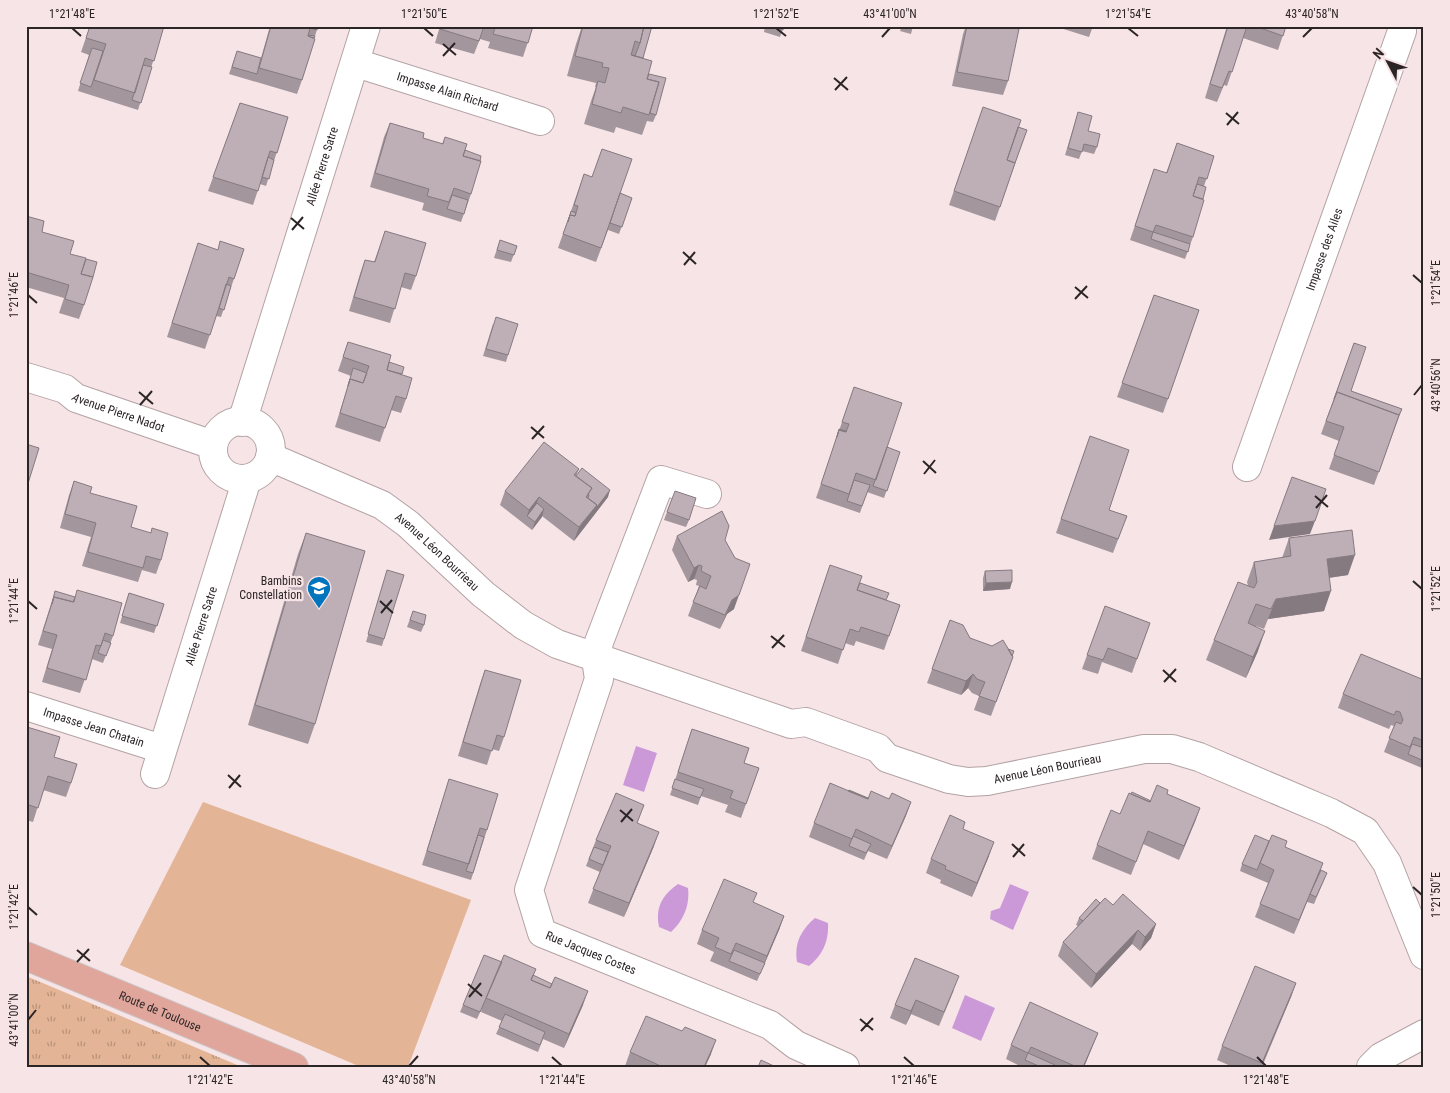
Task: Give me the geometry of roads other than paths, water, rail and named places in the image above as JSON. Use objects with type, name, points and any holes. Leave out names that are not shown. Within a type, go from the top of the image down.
[{"type":"main road","name":"Route de Toulouse","points":[[26,956],[294,1067]]},
{"type":"street","name":"Allée Pierre Satre","points":[[242,422],[356,63],[366,26]]},
{"type":"street","name":"Impasse des Ailes","points":[[1247,467],[1404,32]]},
{"type":"street","name":"Impasse Alain Richard","points":[[356,63],[540,121]]},
{"type":"street","name":"Avenue Pierre Nadot","points":[[26,377],[65,389],[76,398],[213,445]]},
{"type":"street","points":[[242,422],[253,424],[261,429],[269,440],[270,457],[261,472],[247,479],[232,478],[222,472],[215,463],[213,445],[217,435],[228,424],[242,422]]},
{"type":"street","name":"Avenue Léon Bourrieau","points":[[270,457],[382,504],[408,524],[483,594],[523,625],[557,644],[596,659],[791,724],[806,722],[878,748],[887,758],[949,779],[968,782],[988,781],[1144,749],[1172,749],[1199,756],[1331,813],[1364,831],[1387,863],[1424,954]]},
{"type":"street","name":"Allée Pierre Satre","points":[[158,762],[247,479]]},
{"type":"street","points":[[596,659],[598,642],[662,480],[707,494]]},
{"type":"street","name":"Rue Jacques Costes","points":[[596,659],[599,679],[529,890],[542,933],[770,1025],[796,1045],[846,1067]]},
{"type":"street","name":"Impasse Jean Chatain","points":[[26,706],[158,762]]},
{"type":"street","points":[[1371,1067],[1381,1057],[1424,1034]]},
{"type":"place","name":"Bambins Constellation","points":[[319,609]]}]
